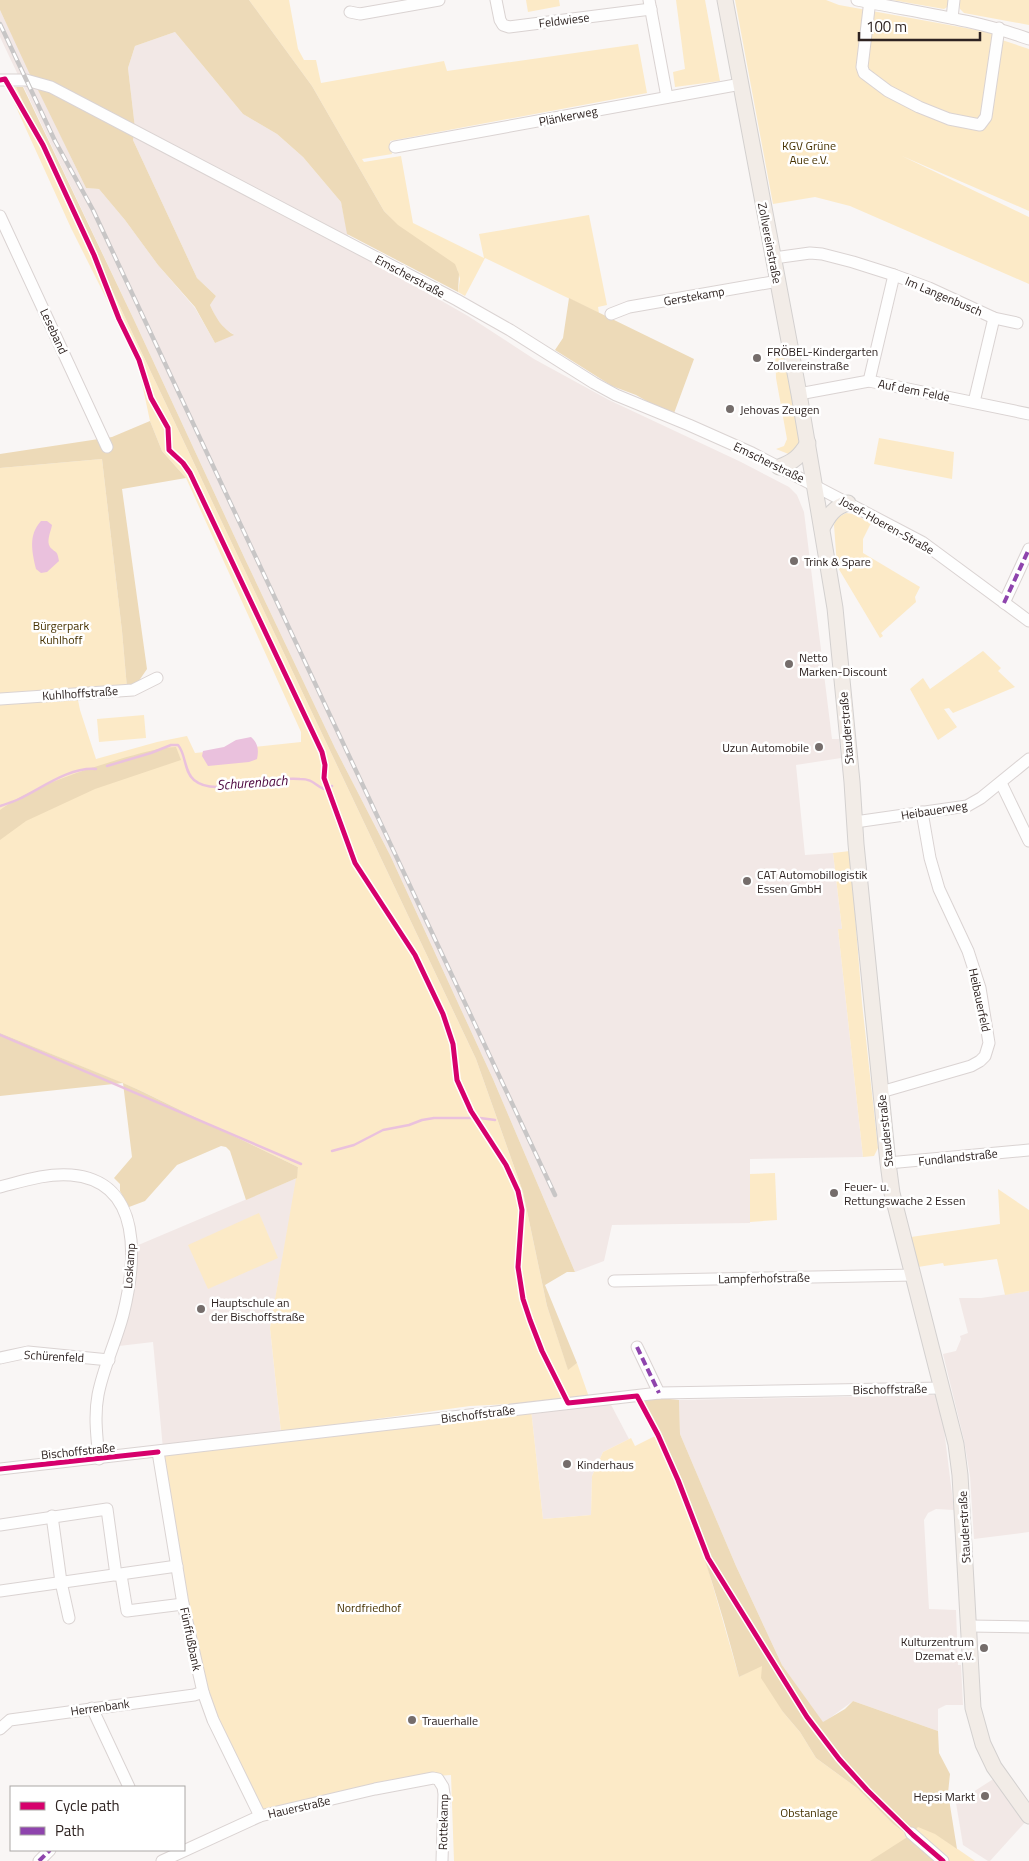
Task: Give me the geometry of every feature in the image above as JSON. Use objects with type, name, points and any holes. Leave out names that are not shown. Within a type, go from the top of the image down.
[{"type":"main road","name":"Zollvereinstraße","points":[[725,0],[816,485]]},
{"type":"main road","points":[[779,467],[791,463],[801,455],[808,443]]},
{"type":"main road","name":"Stauderstraße","points":[[816,485],[835,608],[892,1193],[956,1444],[960,1475],[972,1708],[994,1767],[1029,1816]]},
{"type":"main road","points":[[822,528],[830,513],[838,506],[848,502]]},
{"type":"street","points":[[350,12],[360,14],[439,0]]},
{"type":"street","name":"Feldwiese","points":[[496,0],[503,26],[510,27],[650,5],[667,97]]},
{"type":"street","points":[[857,0],[870,1],[999,28],[1029,39]]},
{"type":"street","points":[[952,18],[954,0]]},
{"type":"street","points":[[870,1],[862,67],[864,73],[888,91],[948,119],[980,125],[986,118],[999,28]]},
{"type":"street","name":"Emscherstraße","points":[[0,80],[26,80],[51,87],[457,300],[609,391],[707,432],[816,485]]},
{"type":"street","name":"Plänkerweg","points":[[395,147],[741,84]]},
{"type":"street","name":"Leseband","points":[[0,216],[107,446]]},
{"type":"street","name":"Im Langenbusch","points":[[774,258],[810,253],[822,254],[894,275],[994,318],[1017,323]]},
{"type":"street","name":"Im Langenbusch","points":[[869,381],[894,275]]},
{"type":"street","name":"Gerstekamp","points":[[610,314],[630,307],[778,282]]},
{"type":"street","name":"Im Langenbusch","points":[[974,402],[994,318]]},
{"type":"street","name":"Auf dem Felde","points":[[799,394],[869,381],[1029,414]]},
{"type":"street","name":"Josef-Hoeren-Straße","points":[[816,485],[922,542],[1029,621]]},
{"type":"street","points":[[1004,603],[1029,549]]},
{"type":"street","name":"Kuhlhoffstraße","points":[[0,698],[133,690],[157,678]]},
{"type":"street","name":"Heibauerweg","points":[[855,822],[967,806],[1001,783],[1029,759]]},
{"type":"street","points":[[1001,783],[1029,841]]},
{"type":"street","name":"Heibauerfeld","points":[[881,1092],[972,1066],[980,1062],[985,1056],[989,1043],[980,988],[968,951],[939,889],[930,858],[922,812]]},
{"type":"street","name":"Fundlandstraße","points":[[888,1163],[1029,1150]]},
{"type":"street","name":"Loskamp","points":[[0,1188],[40,1177],[71,1175],[88,1177],[110,1189],[126,1213],[132,1243],[131,1266],[123,1315],[99,1389],[96,1405],[96,1433],[99,1459]]},
{"type":"street","name":"Lampferhofstraße","points":[[614,1281],[914,1275]]},
{"type":"street","points":[[637,1347],[659,1393]]},
{"type":"street","name":"Schürenfeld","points":[[0,1358],[28,1352],[108,1360]]},
{"type":"street","name":"Bischoffstraße","points":[[0,1470],[659,1393],[942,1388]]},
{"type":"street","name":"Fünffußbank","points":[[158,1452],[183,1604],[203,1692],[213,1720],[260,1816]]},
{"type":"street","points":[[0,1525],[107,1509],[127,1611],[183,1604]]},
{"type":"street","points":[[52,1516],[61,1582],[69,1618]]},
{"type":"street","points":[[0,1588],[119,1575],[177,1566]]},
{"type":"street","points":[[969,1626],[1029,1626]]},
{"type":"street","name":"Herrenbank","points":[[0,1729],[10,1720],[194,1695],[203,1692]]},
{"type":"street","points":[[92,1708],[129,1786]]},
{"type":"street","name":"Hauerstraße","points":[[185,1850],[260,1816],[425,1779],[438,1779],[441,1783]]},
{"type":"street","name":"Rottekamp","points":[[441,1783],[444,1794],[442,1861]]},
{"type":"street","points":[[911,1833],[943,1861]]},
{"type":"street","points":[[39,1861],[49,1851]]},
{"type":"street","name":"Hauerstraße","points":[[162,1861],[184,1851]]},
{"type":"shaded area","points":[[0,0],[249,0],[312,86],[384,211],[398,225],[455,264],[459,274],[458,292],[347,234],[341,202],[303,157],[277,134],[243,114],[175,32],[135,46],[128,68],[135,128],[32,79],[0,10]]},
{"type":"shaded area","points":[[0,10],[86,188],[99,189],[125,220],[158,265],[195,308],[215,343],[233,334],[224,328],[216,318],[210,305],[216,296],[197,278],[133,140],[135,128],[128,68],[135,46],[175,32],[243,114],[277,134],[303,157],[341,202],[351,249],[468,316],[534,359],[609,400],[741,462],[789,487],[797,495],[804,512],[832,739],[839,739],[841,758],[796,765],[805,855],[833,853],[842,929],[838,929],[863,1157],[750,1159],[750,1223],[612,1225],[604,1261],[575,1272],[493,1079],[390,855],[335,748],[0,37]]},
{"type":"shaded area","points":[[39,85],[134,135],[133,140],[197,278],[216,296],[210,305],[212,310],[222,325],[234,335],[215,343],[195,307],[158,265],[125,220],[99,189],[86,188],[38,90]]},
{"type":"shaded area","points":[[16,87],[23,87],[335,748],[390,855],[493,1079],[575,1272],[567,1272],[545,1285],[577,1363],[568,1370],[547,1306],[523,1192],[476,1059]]},
{"type":"shaded area","points":[[569,298],[694,359],[673,416],[636,395],[612,386],[555,350],[563,338]]},
{"type":"shaded area","points":[[150,421],[162,451],[186,478],[122,489],[147,669],[134,688],[127,688],[102,459],[0,468],[0,454],[112,437]]},
{"type":"shaded area","points":[[41,521],[47,521],[52,525],[49,545],[57,553],[59,561],[47,572],[41,573],[36,569],[32,544],[34,532]]},
{"type":"shaded area","points":[[251,737],[257,747],[257,759],[249,762],[208,766],[202,756],[203,751],[224,747],[236,740]]},
{"type":"shaded area","points":[[176,747],[181,760],[95,789],[26,821],[0,840],[0,810],[13,801],[42,786],[74,774],[147,752]]},
{"type":"shaded area","points":[[0,1033],[123,1083],[0,1096]]},
{"type":"shaded area","points":[[123,1083],[298,1167],[297,1178],[246,1200],[230,1151],[226,1147],[221,1146],[177,1165],[145,1201],[129,1207],[120,1191],[120,1184],[114,1178],[132,1157]]},
{"type":"shaded area","name":"Hauptschule an der Bischoffstraße","points":[[297,1178],[270,1328],[281,1432],[163,1449],[153,1342],[119,1346],[136,1246]]},
{"type":"shaded area","points":[[1029,1291],[1029,1532],[974,1539],[970,1476],[964,1440],[943,1354],[956,1351],[961,1339],[960,1336],[968,1333],[959,1298],[981,1298]]},
{"type":"shaded area","points":[[936,1395],[943,1421],[954,1510],[936,1509],[928,1513],[924,1520],[929,1609],[956,1610],[958,1665],[961,1665],[963,1705],[946,1705],[938,1709],[938,1731],[853,1701],[823,1723],[782,1665],[736,1566],[680,1434],[679,1400]]},
{"type":"shaded area","points":[[636,1396],[679,1400],[680,1434],[736,1566],[782,1665],[823,1722],[845,1709],[853,1701],[938,1731],[939,1753],[950,1774],[948,1793],[957,1849],[935,1834],[918,1827],[909,1836],[893,1824],[857,1788],[816,1758],[800,1732],[783,1712],[761,1678],[762,1666],[739,1677],[708,1569],[683,1498],[653,1429]]},
{"type":"shaded area","name":"Kinderhaus","points":[[608,1399],[629,1439],[603,1452],[592,1476],[591,1515],[543,1519],[531,1409]]},
{"type":"shaded area","points":[[998,1776],[1028,1819],[988,1861],[963,1845],[956,1803]]},
{"type":"shaded area","points":[[909,1836],[937,1861],[870,1861]]},
{"type":"green space","points":[[249,0],[289,0],[298,49],[304,60],[316,60],[321,83],[444,61],[447,71],[638,44],[647,93],[390,141],[392,154],[362,159],[364,162],[401,156],[413,223],[484,258],[479,234],[589,215],[607,305],[598,307],[599,313],[485,258],[465,296],[458,292],[460,279],[457,269],[397,225],[384,211],[312,86]]},
{"type":"green space","points":[[526,0],[559,0],[560,6],[528,12]]},
{"type":"green space","points":[[676,0],[705,0],[720,81],[675,87],[673,72],[685,69]]},
{"type":"green space","name":"KGV Grüne Aue e.V.","points":[[735,0],[826,0],[839,5],[993,33],[1002,40],[1029,49],[1029,211],[902,156],[1029,217],[1029,284],[850,206],[815,197],[773,204]]},
{"type":"green space","points":[[892,0],[950,0],[949,6],[944,9]]},
{"type":"green space","points":[[960,0],[1029,0],[1029,25],[964,13],[960,9]]},
{"type":"green space","points":[[6,85],[16,87],[476,1059],[523,1192],[547,1306],[568,1369],[577,1363],[590,1400],[470,1406],[281,1432],[270,1328],[298,1167],[139,1090],[0,1033],[0,700],[77,695],[96,759],[157,742],[187,736],[195,753],[301,742],[301,732],[186,478],[162,451],[150,421],[137,360],[71,228]]},
{"type":"green space","points":[[775,348],[783,348],[784,353],[782,353],[783,358],[785,358],[800,443],[791,455],[776,449],[784,446],[787,439],[776,378]]},
{"type":"green space","points":[[879,438],[954,452],[952,479],[874,464]]},
{"type":"green space","name":"Bürgerpark Kuhlhoff","points":[[102,459],[127,688],[0,696],[0,468]]},
{"type":"green space","points":[[846,513],[853,514],[871,523],[863,539],[863,553],[920,587],[915,597],[916,602],[881,633],[883,636],[880,638],[837,566],[834,525],[837,518]]},
{"type":"green space","points":[[983,651],[1001,668],[998,671],[1015,687],[953,713],[949,708],[944,709],[957,727],[938,740],[910,689],[923,678],[930,689]]},
{"type":"green space","points":[[144,715],[146,738],[99,742],[97,719]]},
{"type":"green space","points":[[850,851],[862,1003],[878,1148],[874,1156],[863,1157],[838,929],[842,929],[833,853]]},
{"type":"green space","points":[[775,1173],[777,1220],[750,1222],[750,1174]]},
{"type":"green space","points":[[998,1189],[1029,1210],[1029,1291],[1005,1295],[997,1259],[944,1266],[943,1263],[918,1267],[911,1237],[1000,1224]]},
{"type":"green space","points":[[259,1213],[278,1258],[208,1289],[188,1245]]},
{"type":"green space","name":"Nordfriedhof","points":[[531,1409],[543,1519],[591,1515],[592,1476],[603,1452],[631,1438],[635,1446],[657,1435],[704,1555],[739,1677],[762,1665],[783,1712],[800,1732],[816,1758],[857,1788],[893,1824],[909,1836],[918,1826],[936,1834],[975,1861],[454,1861],[451,1775],[420,1777],[260,1815],[204,1692],[160,1454]]},
{"type":"waterway","name":"Schurenbach","points":[[107,766],[171,745],[178,745],[191,777],[201,784],[208,786],[216,787],[290,779],[305,779],[324,789],[332,786]]},
{"type":"waterway","points":[[0,806],[19,799],[56,779],[76,771],[96,769]]},
{"type":"waterway","points":[[0,1035],[301,1164]]},
{"type":"waterway","points":[[332,1151],[354,1145],[383,1130],[409,1125],[422,1120],[434,1118],[471,1118]]},
{"type":"waterway","points":[[480,1118],[495,1120]]},
{"type":"railway","points":[[0,24],[55,141],[93,210],[555,1195]]},
{"type":"marked path","points":[[1004,603],[1029,549]]},
{"type":"marked path","points":[[637,1347],[659,1393]]},
{"type":"marked path","points":[[39,1861],[49,1851]]},
{"type":"cycle path","points":[[0,80],[5,79],[43,145],[94,255],[119,319],[139,360],[151,398],[168,428],[169,450],[183,463],[190,473],[322,752],[325,765],[324,778],[355,863],[415,955],[443,1014],[453,1044],[457,1080],[471,1111],[506,1165],[518,1191],[522,1210],[518,1267],[523,1299],[542,1351],[568,1403],[637,1396],[658,1435],[678,1480],[708,1558],[807,1717],[839,1759],[867,1790],[943,1861]]},
{"type":"cycle path","points":[[0,1469],[158,1452]]},
{"type":"place","name":"FRÖBEL-Kindergarten Zollvereinstraße","points":[[757,358]]},
{"type":"place","name":"Jehovas Zeugen","points":[[730,409]]},
{"type":"place","name":"Trink & Spare","points":[[794,561]]},
{"type":"place","name":"Netto Marken-Discount","points":[[789,664]]},
{"type":"place","name":"Uzun Automobile","points":[[819,747]]},
{"type":"place","name":"CAT Automobillogistik Essen GmbH","points":[[747,881]]},
{"type":"place","name":"Feuer- u. Rettungswache 2 Essen","points":[[834,1193]]},
{"type":"place","name":"Hauptschule an der Bischoffstraße","points":[[201,1309]]},
{"type":"place","name":"Kinderhaus","points":[[567,1464]]},
{"type":"place","name":"Kulturzentrum Dzemat e.V.","points":[[984,1648]]},
{"type":"place","name":"Trauerhalle","points":[[412,1720]]},
{"type":"place","name":"Hepsi Markt","points":[[985,1796]]},
{"type":"park label","name":"Obstanlage","points":[[809,1812]]}]
